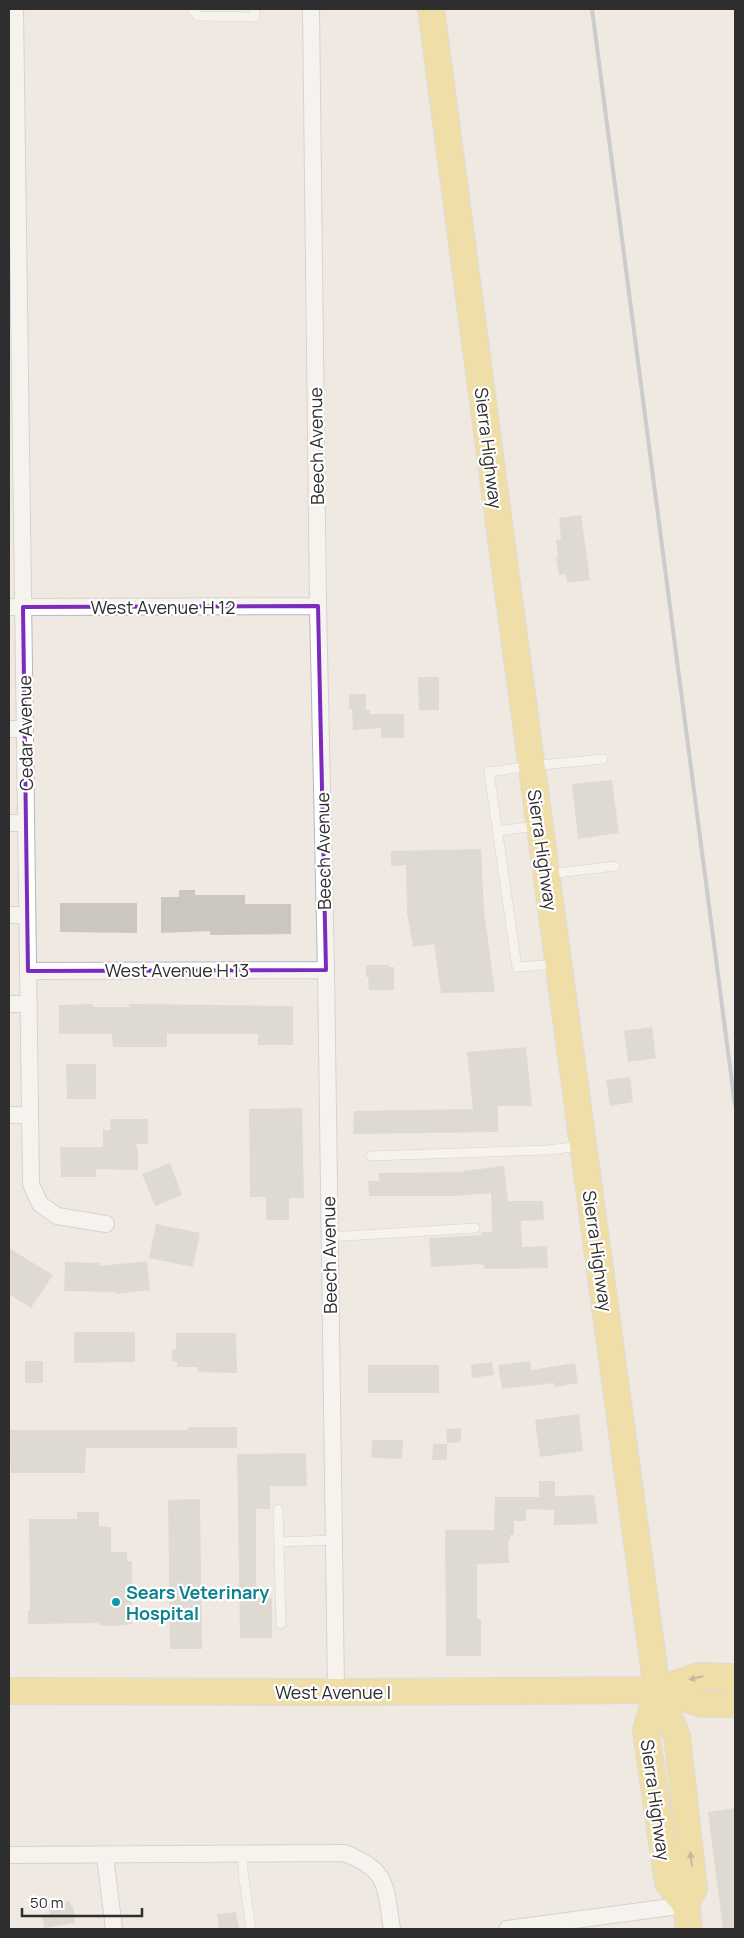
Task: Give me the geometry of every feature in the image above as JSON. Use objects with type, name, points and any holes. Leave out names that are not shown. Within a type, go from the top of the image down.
[{"type":"main road","name":"Sierra Highway","points":[[432,9],[546,875],[658,1690],[677,1736],[694,1888],[687,1917]]},
{"type":"main road","name":"West Avenue I","points":[[658,1690],[699,1676],[735,1676]]},
{"type":"main road","name":"West Avenue I","points":[[9,1691],[336,1692],[658,1690],[702,1704],[735,1704]]},
{"type":"street","name":"Cedar Avenue","points":[[15,9],[17,729],[26,823],[31,1184],[40,1204],[57,1216],[106,1224]]},
{"type":"street","name":"Beech Avenue","points":[[311,9],[318,606],[326,970],[336,1692]]},
{"type":"street","name":"West Avenue H 12","points":[[16,607],[318,606]]},
{"type":"street","points":[[9,823],[26,823]]},
{"type":"street","points":[[9,915],[27,915]]},
{"type":"street","name":"West Avenue H 13","points":[[28,970],[326,970]]},
{"type":"street","points":[[9,1004],[29,1004]]},
{"type":"street","points":[[9,1115],[30,1115]]},
{"type":"street","points":[[9,1855],[344,1854],[364,1861],[381,1877],[392,1929]]},
{"type":"street","points":[[105,1856],[114,1929]]},
{"type":"street","points":[[507,1929],[687,1917]]},
{"type":"lane","points":[[192,9],[198,16],[255,17],[255,9]]},
{"type":"lane","points":[[559,964],[517,967],[489,772],[603,759]]},
{"type":"lane","points":[[497,831],[540,826]]},
{"type":"lane","points":[[546,875],[614,866]]},
{"type":"lane","points":[[371,1156],[548,1150],[584,1146]]},
{"type":"lane","points":[[329,1237],[475,1228]]},
{"type":"lane","points":[[278,1508],[281,1624]]},
{"type":"lane","points":[[279,1542],[333,1540]]},
{"type":"lane","points":[[243,1854],[243,1872],[251,1929]]},
{"type":"highlighted area","points":[[318,606],[326,970],[28,971],[23,607]]},
{"type":"building","points":[[581,515],[590,580],[567,583],[566,574],[559,575],[556,557],[558,557],[556,540],[561,539],[559,518]]},
{"type":"building","points":[[418,677],[439,677],[439,710],[419,710]]},
{"type":"building","points":[[349,694],[366,694],[366,710],[370,710],[370,714],[404,714],[404,738],[381,738],[381,728],[353,730],[352,709],[349,709]]},
{"type":"building","points":[[612,780],[619,833],[578,839],[572,784]]},
{"type":"building","points":[[481,849],[484,912],[495,992],[441,993],[434,944],[413,947],[407,913],[406,865],[391,866],[391,851]]},
{"type":"building","points":[[179,890],[195,890],[195,895],[245,895],[245,904],[291,904],[291,934],[210,935],[210,931],[161,933],[161,897],[179,897]]},
{"type":"building","points":[[60,903],[137,903],[137,933],[60,932]]},
{"type":"building","points":[[366,965],[389,965],[389,967],[394,967],[394,990],[369,990]]},
{"type":"building","points":[[93,1004],[93,1007],[129,1007],[129,1004],[293,1006],[293,1045],[258,1045],[258,1034],[167,1034],[167,1047],[113,1047],[112,1034],[59,1034],[59,1005]]},
{"type":"building","points":[[652,1027],[656,1058],[628,1062],[624,1031]]},
{"type":"building","points":[[526,1047],[532,1106],[498,1106],[498,1132],[353,1134],[354,1111],[473,1109],[467,1052]]},
{"type":"building","points":[[66,1064],[96,1064],[96,1099],[67,1099]]},
{"type":"building","points":[[630,1077],[633,1102],[610,1106],[606,1080]]},
{"type":"building","points":[[302,1108],[304,1198],[289,1198],[289,1220],[266,1220],[266,1197],[250,1197],[249,1109]]},
{"type":"building","points":[[110,1119],[148,1119],[148,1144],[136,1144],[138,1150],[138,1170],[96,1169],[96,1177],[61,1177],[60,1147],[103,1147],[103,1130],[111,1130]]},
{"type":"building","points":[[170,1163],[182,1195],[155,1206],[142,1174]]},
{"type":"building","points":[[504,1166],[508,1201],[543,1201],[544,1220],[521,1221],[522,1247],[547,1246],[548,1268],[484,1269],[484,1265],[481,1264],[431,1267],[429,1238],[482,1235],[482,1232],[492,1232],[491,1193],[456,1196],[369,1196],[368,1181],[379,1181],[379,1173],[463,1172]]},
{"type":"building","points":[[156,1224],[200,1233],[193,1267],[149,1258]]},
{"type":"building","points":[[9,1248],[53,1275],[31,1308],[9,1294]]},
{"type":"building","points":[[147,1261],[150,1290],[116,1294],[115,1292],[64,1291],[65,1262],[100,1263],[100,1266]]},
{"type":"building","points":[[74,1332],[135,1332],[135,1362],[74,1363]]},
{"type":"building","points":[[176,1333],[236,1333],[237,1373],[198,1372],[198,1367],[177,1367],[177,1362],[172,1361],[172,1349],[176,1349]]},
{"type":"building","points":[[25,1361],[43,1361],[43,1383],[25,1383]]},
{"type":"building","points":[[530,1361],[531,1370],[575,1363],[578,1383],[555,1387],[554,1383],[502,1389],[498,1365]]},
{"type":"building","points":[[492,1362],[494,1375],[472,1378],[471,1365]]},
{"type":"building","points":[[368,1365],[439,1365],[439,1393],[368,1393]]},
{"type":"building","points":[[579,1414],[583,1451],[540,1457],[535,1420]]},
{"type":"building","points":[[188,1427],[237,1427],[237,1448],[86,1448],[85,1473],[11,1473],[9,1430],[188,1430]]},
{"type":"building","points":[[461,1428],[461,1442],[447,1443],[446,1429]]},
{"type":"building","points":[[372,1440],[403,1440],[402,1459],[371,1458]]},
{"type":"building","points":[[433,1444],[447,1444],[447,1460],[432,1460]]},
{"type":"building","points":[[306,1453],[307,1486],[270,1486],[270,1509],[256,1509],[256,1598],[272,1598],[272,1638],[240,1638],[237,1454]]},
{"type":"building","points":[[539,1481],[555,1481],[555,1496],[594,1495],[598,1524],[554,1525],[554,1510],[526,1509],[526,1521],[514,1521],[514,1535],[510,1535],[510,1541],[508,1541],[509,1563],[477,1564],[477,1619],[481,1619],[481,1656],[446,1656],[445,1530],[494,1530],[495,1497],[539,1497]]},
{"type":"building","points":[[200,1499],[202,1649],[170,1649],[168,1500]]},
{"type":"building","points":[[77,1512],[99,1512],[99,1526],[111,1527],[111,1552],[127,1552],[127,1561],[132,1561],[132,1624],[115,1626],[99,1625],[99,1623],[28,1624],[28,1610],[30,1610],[29,1519],[77,1519]]},
{"type":"building","points":[[735,1808],[735,1929],[723,1929],[708,1812]]},
{"type":"building","points":[[70,1901],[71,1906],[73,1906],[75,1923],[44,1928],[42,1915],[50,1914],[48,1905]]},
{"type":"building","points":[[236,1912],[239,1929],[219,1929],[217,1914]]},
{"type":"railway","points":[[592,9],[735,1105]]},
{"type":"place","name":"Sears Veterinary Hospital","points":[[116,1602]]}]
